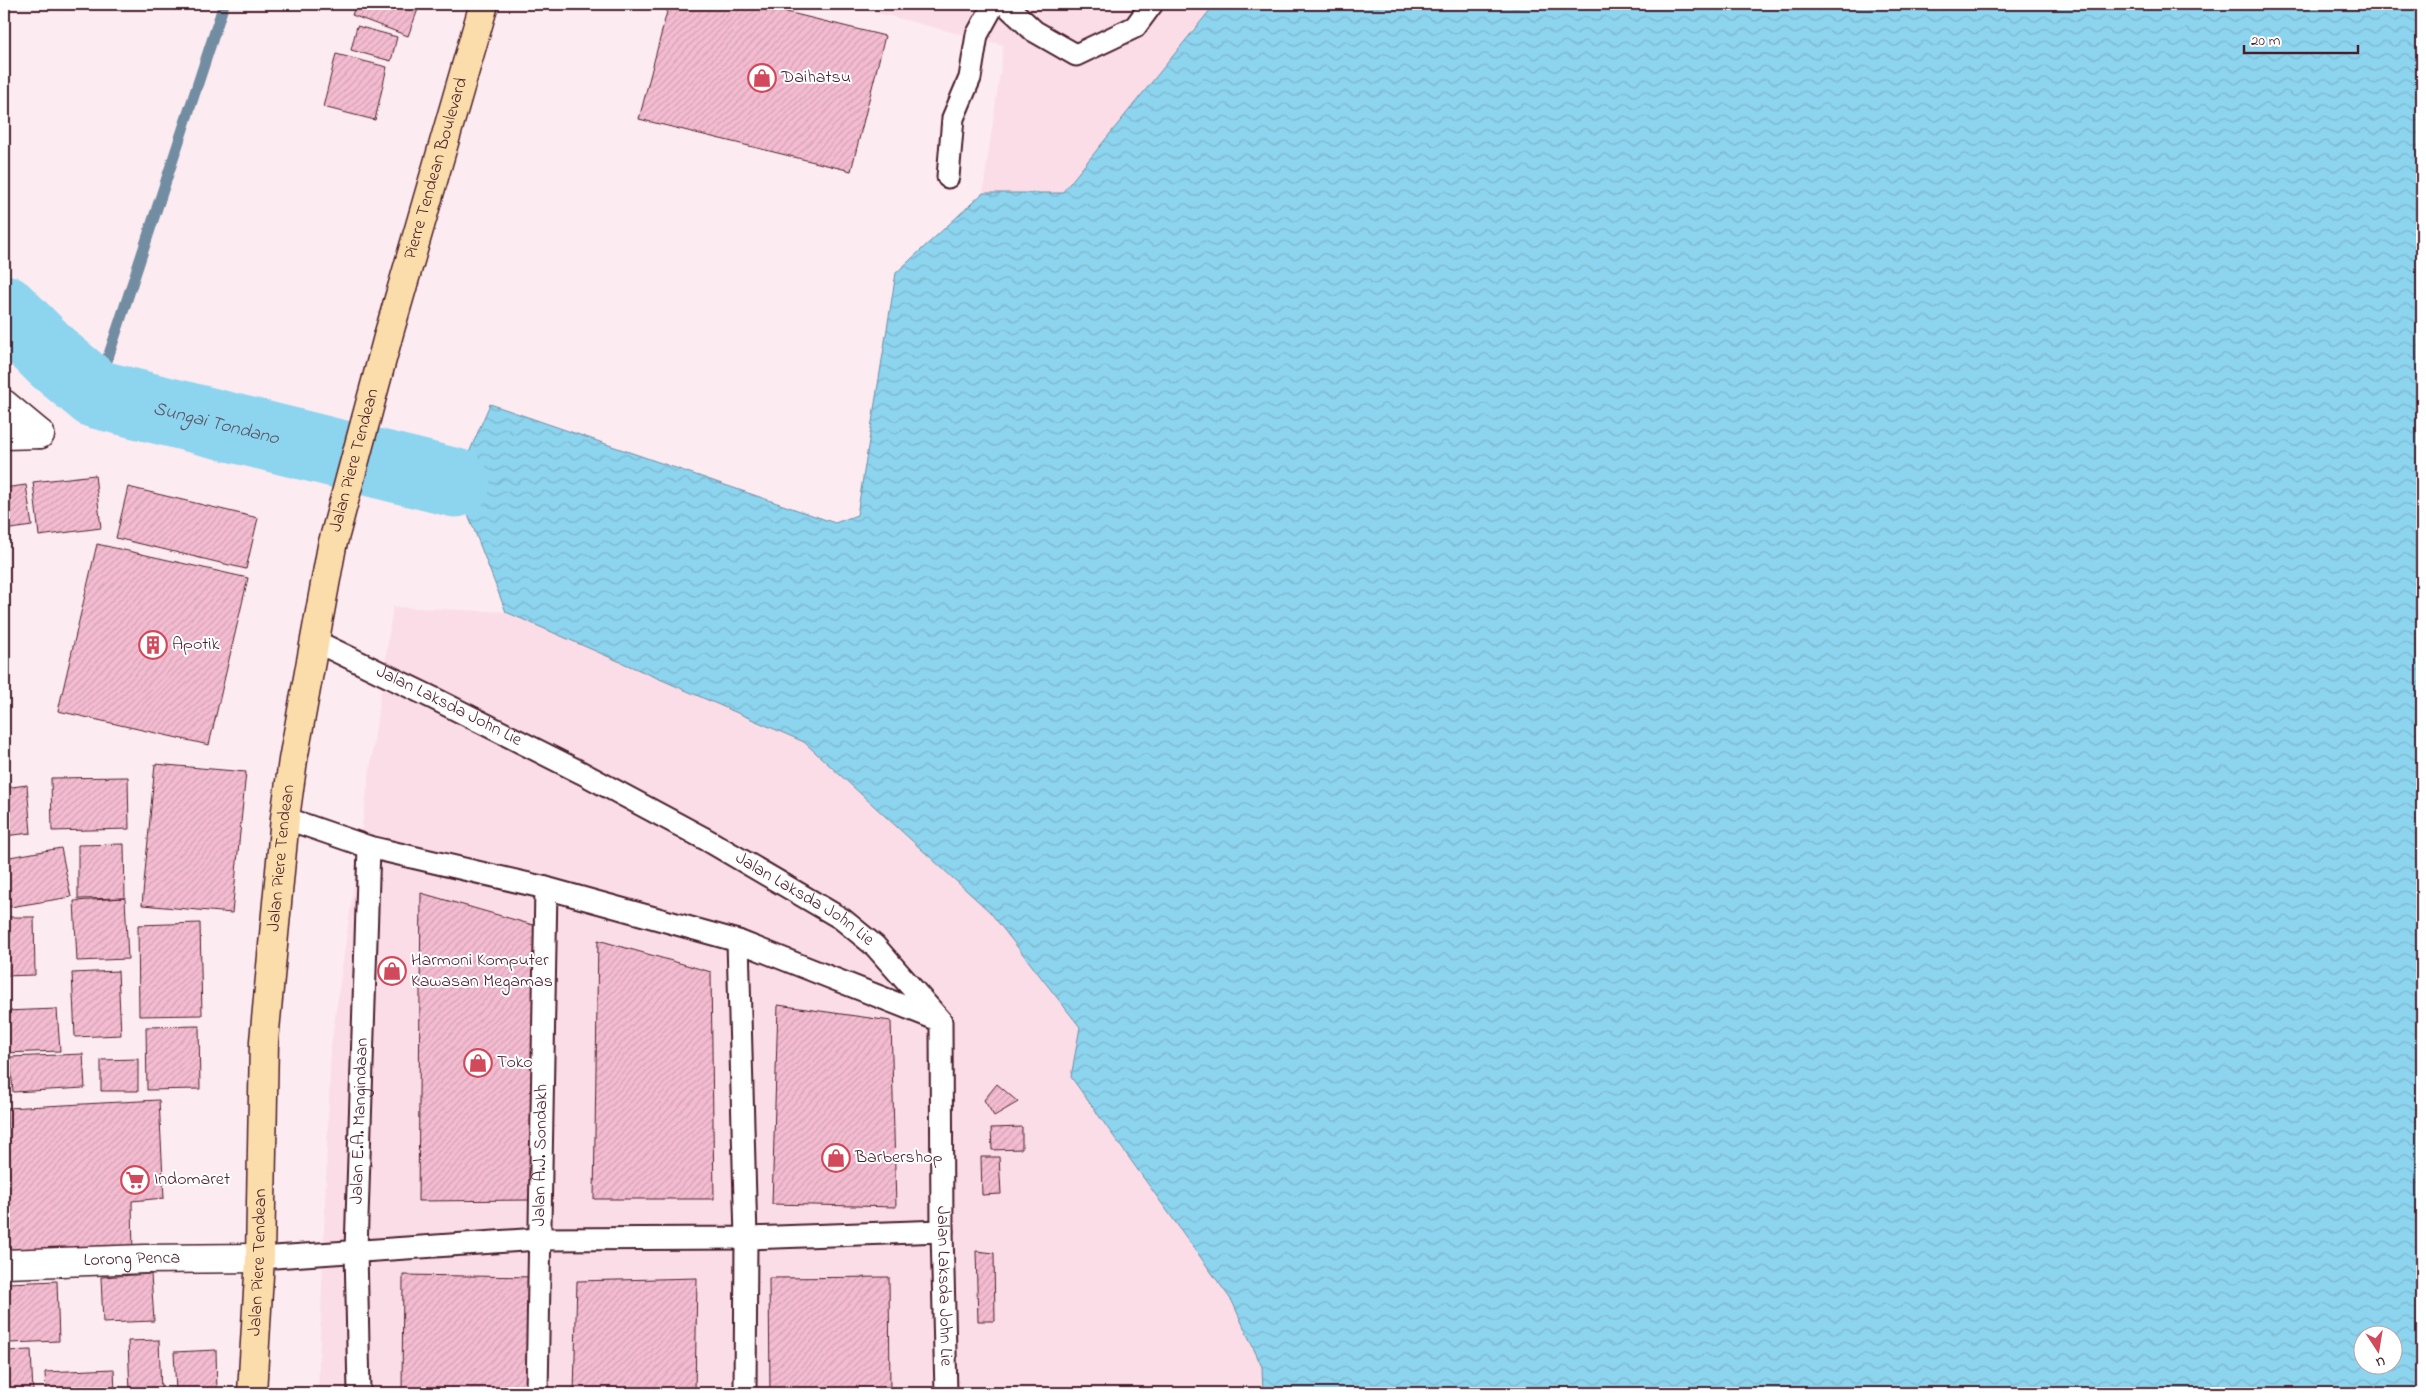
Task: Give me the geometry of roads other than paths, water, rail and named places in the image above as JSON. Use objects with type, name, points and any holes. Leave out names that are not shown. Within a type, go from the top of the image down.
[{"type":"highway","name":"Pierre Tendean Boulevard","points":[[389,333],[484,4]]},
{"type":"highway","name":"Jalan Piere Tendean","points":[[252,1393],[260,1258],[264,1041],[285,818],[313,640],[339,519],[389,333]]},
{"type":"street","points":[[4,404],[40,434],[4,435]]},
{"type":"street","name":"Lorong Penca","points":[[4,1264],[146,1259],[260,1258]]},
{"type":"lane","points":[[948,177],[953,118],[970,78],[978,36],[994,4]]},
{"type":"lane","points":[[1005,4],[1034,31],[1076,55],[1135,27],[1152,4]]},
{"type":"lane","name":"Jalan Laksda John Lie","points":[[313,640],[582,773],[709,841],[834,914],[875,946],[940,1020],[946,1393]]},
{"type":"lane","points":[[285,818],[364,846],[546,888],[738,941],[940,1020]]},
{"type":"lane","name":"Jalan E.A. Mangindaan","points":[[359,1393],[356,1250],[364,846]]},
{"type":"lane","name":"Jalan A.J. Sondakh","points":[[537,1393],[546,888]]},
{"type":"lane","points":[[738,941],[746,1238],[745,1393]]},
{"type":"lane","points":[[260,1258],[356,1250],[539,1240],[746,1238],[942,1231]]},
{"type":"water","points":[[1215,4],[2422,4],[2422,1393],[1263,1393],[1262,1367],[1232,1301],[1071,1077],[1080,1027],[990,912],[804,742],[506,612],[456,483],[490,404],[835,523],[857,515],[896,273],[983,193],[1062,193]]},
{"type":"waterway","points":[[96,394],[224,4]]},
{"type":"waterway","name":"Sungai Tondano","points":[[4,309],[54,359],[96,394],[456,483]]},
{"type":"place","name":"Daihatsu","points":[[762,78]]},
{"type":"place","name":"Apotik","points":[[153,645]]},
{"type":"place","name":"Harmoni Komputer Kawasan Megamas","points":[[392,971]]},
{"type":"place","name":"Toko","points":[[478,1063]]},
{"type":"place","name":"Barbershop","points":[[836,1158]]},
{"type":"place","name":"Indomaret","points":[[135,1180]]}]
